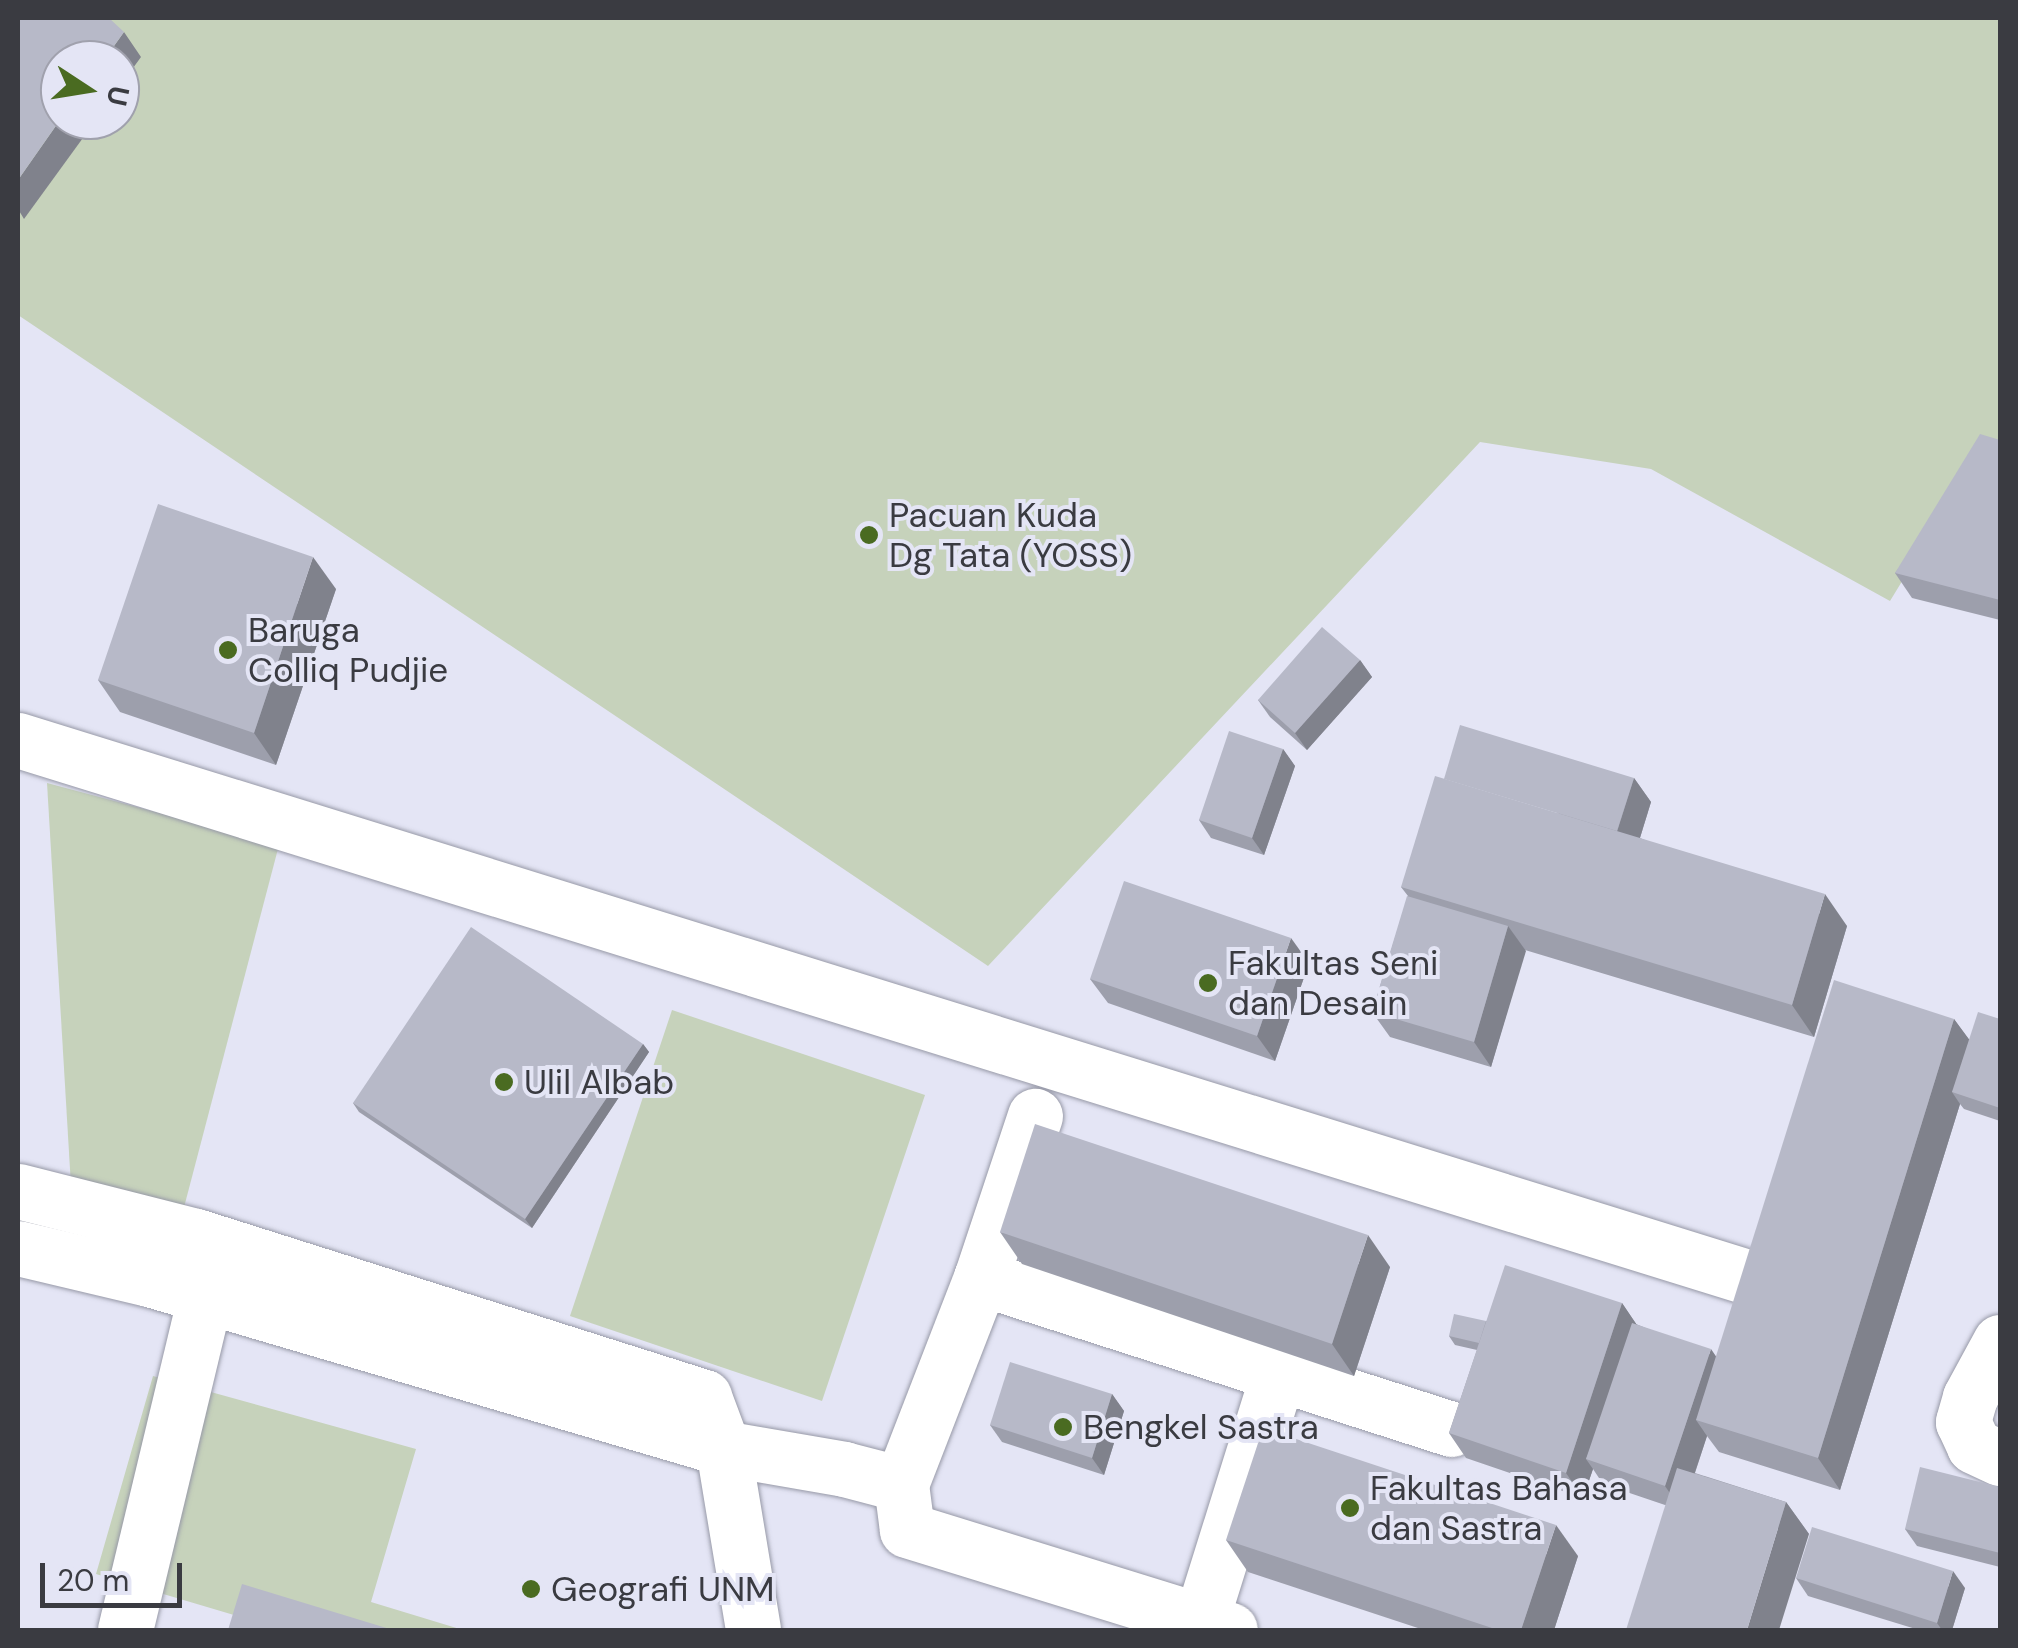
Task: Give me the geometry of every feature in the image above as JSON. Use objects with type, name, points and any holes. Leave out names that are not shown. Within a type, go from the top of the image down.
[{"type":"street","points":[[18,740],[1764,1282]]},
{"type":"street","points":[[1035,1116],[981,1278],[901,1484],[907,1530],[1216,1625],[1278,1374]]},
{"type":"street","points":[[18,1191],[140,1220],[694,1391],[710,1405],[723,1448],[753,1630]]},
{"type":"street","points":[[125,1274],[140,1220]]},
{"type":"street","points":[[18,1248],[205,1296],[723,1448],[844,1469],[901,1484]]},
{"type":"street","points":[[981,1278],[1451,1429]]},
{"type":"street","points":[[126,1630],[205,1296]]},
{"type":"street","points":[[2000,1342],[1970,1397],[1963,1422],[1974,1446],[2000,1458]]},
{"type":"green space","name":"Pacuan Kuda Dg Tata (YOSS)","points":[[18,18],[2000,18],[2000,449],[1986,444],[1890,601],[1651,469],[1480,442],[988,966],[18,315]]},
{"type":"green space","points":[[47,783],[279,845],[182,1215],[71,1186]]},
{"type":"green space","points":[[672,1010],[925,1095],[822,1401],[570,1316]]},
{"type":"green space","points":[[153,1376],[416,1449],[371,1602],[463,1630],[320,1630],[244,1618],[96,1574]]},
{"type":"building","points":[[18,18],[109,18],[124,32],[118,40],[40,40],[40,140],[46,140],[18,180]]},
{"type":"building","points":[[1980,434],[2000,440],[2000,600],[1895,573]]},
{"type":"building","name":"Baruga Colliq Pudjie","points":[[158,504],[313,557],[254,733],[98,680]]},
{"type":"building","points":[[1322,627],[1360,660],[1295,733],[1258,700]]},
{"type":"building","points":[[1460,725],[1634,778],[1617,831],[1444,779]]},
{"type":"building","points":[[1229,731],[1283,749],[1252,838],[1199,820]]},
{"type":"building","points":[[1435,776],[1825,894],[1792,1005],[1401,887]]},
{"type":"building","name":"Fakultas Seni dan Desain","points":[[1124,881],[1291,938],[1257,1036],[1090,979]]},
{"type":"building","points":[[1407,896],[1508,926],[1474,1042],[1372,1012]]},
{"type":"building","name":"Ulil Albab","points":[[471,927],[643,1044],[525,1219],[353,1103]]},
{"type":"building","points":[[1834,980],[1954,1019],[1818,1458],[1696,1420]]},
{"type":"building","points":[[1978,1012],[2000,1019],[2000,1108],[1952,1092]]},
{"type":"building","points":[[1035,1124],[1368,1235],[1332,1344],[1000,1232]]},
{"type":"building","points":[[1505,1265],[1622,1303],[1566,1473],[1449,1433]]},
{"type":"building","points":[[1454,1314],[1486,1321],[1479,1343],[1449,1336]]},
{"type":"building","points":[[1632,1323],[1711,1349],[1665,1486],[1586,1459]]},
{"type":"building","name":"Bengkel Sastra","points":[[1010,1362],[1112,1394],[1092,1458],[990,1425]]},
{"type":"building","name":"Fakultas Bahasa dan Sastra","points":[[1263,1428],[1556,1525],[1521,1630],[1498,1630],[1226,1540]]},
{"type":"building","points":[[1920,1467],[2000,1487],[2000,1553],[1905,1529]]},
{"type":"building","points":[[1677,1468],[1786,1502],[1747,1630],[1626,1630]]},
{"type":"building","points":[[1812,1527],[1953,1571],[1937,1623],[1796,1578]]},
{"type":"building","points":[[242,1584],[393,1630],[228,1630]]},
{"type":"place","name":"Pacuan Kuda Dg Tata (YOSS)","points":[[869,535]]},
{"type":"place","name":"Baruga Colliq Pudjie","points":[[228,650]]},
{"type":"place","name":"Fakultas Seni dan Desain","points":[[1208,983]]},
{"type":"place","name":"Ulil Albab","points":[[504,1082]]},
{"type":"place","name":"Bengkel Sastra","points":[[1063,1427]]},
{"type":"place","name":"Fakultas Bahasa dan Sastra","points":[[1350,1508]]},
{"type":"place","name":"Geografi UNM","points":[[531,1589]]}]
